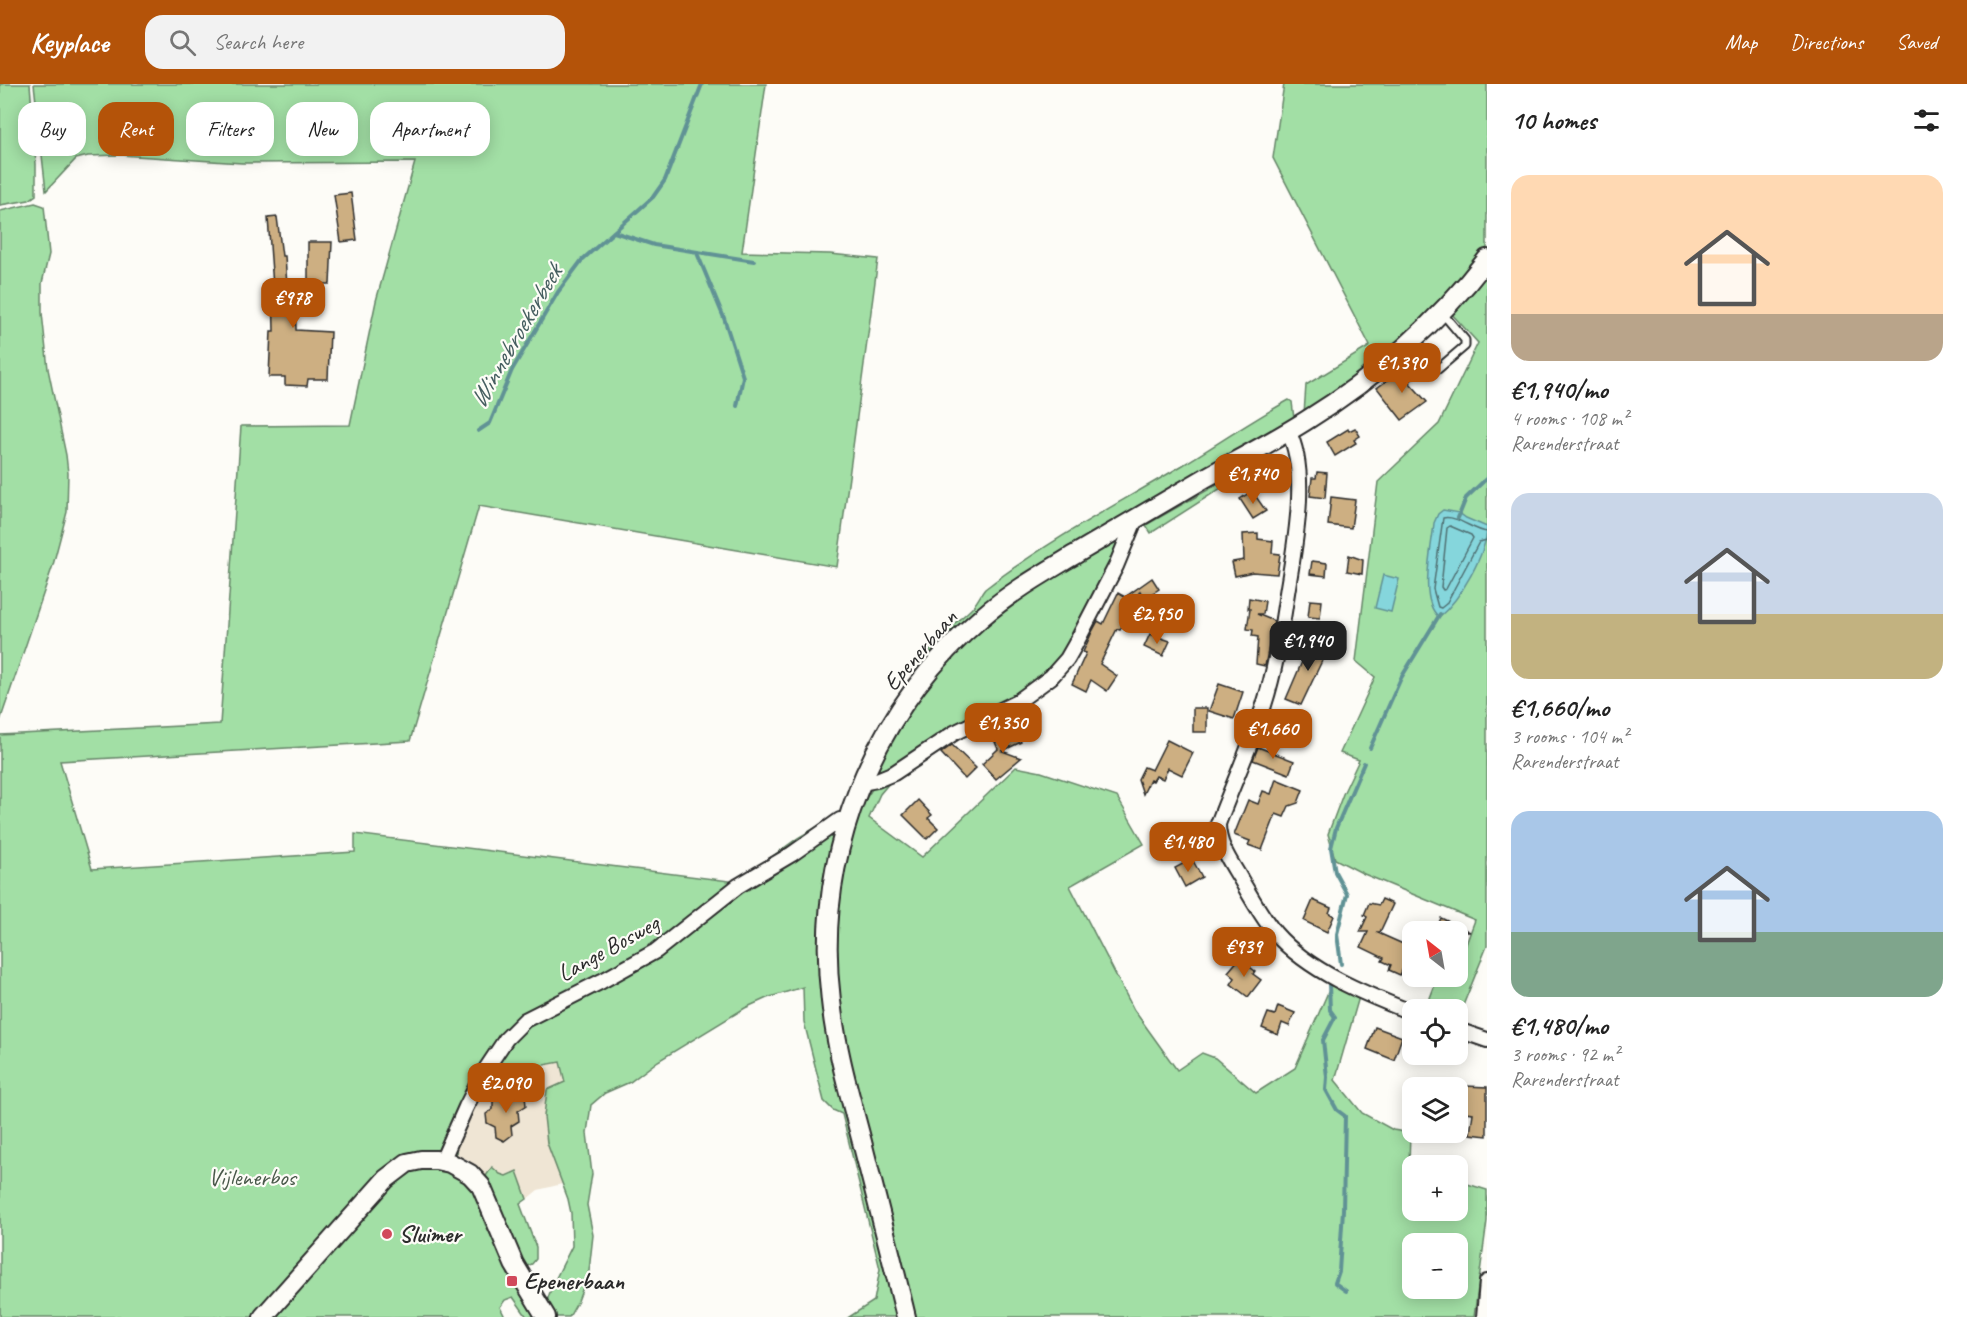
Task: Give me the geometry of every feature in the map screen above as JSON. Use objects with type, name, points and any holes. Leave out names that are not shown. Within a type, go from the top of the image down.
[{"type":"street","name":"Epenerbaan","points":[[906,1317],[843,1070],[830,999],[828,954],[831,900],[839,849],[861,783],[878,745],[902,706],[930,669],[972,626],[1024,584],[1288,431],[1357,385],[1397,353],[1441,312],[1487,259]]},
{"type":"street","points":[[1288,431],[1297,459],[1299,501],[1278,648],[1260,716],[1218,824],[1220,839],[1256,906],[1287,945],[1298,955],[1332,976],[1402,1008]]},
{"type":"street","points":[[861,783],[878,780],[894,773],[954,733],[1017,702],[1051,677],[1080,637],[1116,566],[1135,520]]},
{"type":"street","name":"Lange Bosweg","points":[[442,1161],[482,1076],[506,1039],[525,1020],[656,951],[738,886],[792,854],[840,820],[847,822]]},
{"type":"street","points":[[1468,1033],[1487,1041]]},
{"type":"street","points":[[263,1317],[386,1179],[407,1163],[422,1160],[442,1161],[463,1169],[481,1186],[514,1264],[546,1317]]},
{"type":"street","points":[[1484,1317],[1487,1282]]},
{"type":"lane","points":[[1438,369],[1465,346],[1465,340],[1441,312]]},
{"type":"shaded area","points":[[560,1062],[566,1082],[547,1143],[562,1184],[538,1190],[527,1199],[517,1171],[506,1176],[492,1167],[486,1176],[468,1160],[456,1154],[456,1140],[488,1075]]},
{"type":"green space","points":[[0,84],[30,84],[31,102],[18,102],[18,156],[35,156],[36,195],[29,200],[0,205]]},
{"type":"green space","name":"Vijlenerbos","points":[[34,84],[766,84],[742,252],[830,254],[878,259],[837,567],[479,506],[410,741],[60,761],[92,869],[355,852],[355,834],[737,882],[798,838],[844,811],[863,803],[874,786],[896,775],[880,794],[869,818],[922,857],[1016,767],[1041,772],[1117,797],[1144,844],[1070,886],[1134,1010],[1177,1070],[1202,1053],[1215,1058],[1256,1093],[1295,1068],[1332,983],[1359,997],[1335,1080],[1362,1113],[1393,1130],[1402,1132],[1402,1143],[1410,1143],[1409,1155],[1402,1155],[1402,1221],[1468,1221],[1468,1184],[1487,1190],[1487,1221],[1474,1317],[849,1317],[874,1301],[880,1269],[842,1114],[833,1110],[824,1101],[804,1022],[803,987],[767,998],[745,1008],[658,1061],[630,1082],[605,1093],[591,1105],[587,1133],[592,1174],[587,1205],[593,1235],[589,1271],[578,1301],[569,1317],[556,1317],[546,1304],[552,1286],[572,1246],[571,1213],[568,1199],[547,1143],[544,1116],[547,1090],[565,1082],[560,1062],[488,1075],[456,1140],[457,1173],[472,1186],[485,1224],[502,1257],[509,1277],[536,1317],[527,1317],[513,1297],[505,1300],[500,1307],[505,1317],[0,1317],[0,735],[220,724],[241,426],[350,425],[376,301],[415,162],[242,163],[135,156],[174,156],[174,102],[98,102],[98,156],[76,159],[46,191],[42,156],[86,156],[86,102],[36,102]]},
{"type":"green space","points":[[1284,84],[1487,84],[1487,252],[1464,281],[1382,360],[1304,414],[1306,385],[1370,346],[1273,158]]},
{"type":"green space","points":[[35,203],[44,206],[49,254],[42,283],[42,313],[48,369],[66,455],[67,512],[53,565],[0,721],[0,211]]},
{"type":"green space","points":[[1487,268],[1487,946],[1466,999],[1430,999],[1434,987],[1468,987],[1468,939],[1475,920],[1364,874],[1335,859],[1328,834],[1359,760],[1340,753],[1375,677],[1356,661],[1378,482],[1439,424],[1478,343],[1450,312]]},
{"type":"green space","points":[[1289,400],[1292,402],[1294,419],[1128,528],[1074,641],[1038,683],[886,771],[877,770],[932,647],[971,609],[985,589],[1057,539]]},
{"type":"green space","points":[[1227,479],[1229,483],[1151,533],[1146,525]]},
{"type":"green space","points":[[492,1167],[506,1176],[517,1171],[527,1199],[520,1204],[536,1247],[536,1259],[532,1264],[523,1268],[497,1198],[486,1176]]},
{"type":"water","points":[[1443,510],[1459,513],[1487,527],[1482,550],[1471,575],[1455,599],[1439,617],[1429,599],[1428,573],[1434,523],[1438,514]]},
{"type":"water","points":[[1383,575],[1399,579],[1391,612],[1375,608]]},
{"type":"building","points":[[351,193],[357,240],[341,242],[334,195]]},
{"type":"building","points":[[277,217],[282,256],[285,256],[287,286],[295,286],[296,330],[330,332],[328,379],[308,379],[307,386],[285,385],[285,377],[269,377],[271,331],[274,331],[268,218]]},
{"type":"building","points":[[308,242],[332,242],[330,284],[308,284]]},
{"type":"building","points":[[1406,366],[1415,377],[1409,382],[1427,402],[1402,420],[1377,388]]},
{"type":"building","points":[[1355,428],[1360,436],[1354,440],[1356,443],[1335,456],[1327,442],[1348,429],[1349,431]]},
{"type":"building","points":[[1317,472],[1327,473],[1325,498],[1310,496],[1312,478],[1316,478]]},
{"type":"building","points":[[1252,491],[1266,511],[1253,519],[1240,499]]},
{"type":"building","points":[[1331,497],[1355,500],[1351,528],[1328,525]]},
{"type":"building","points":[[1258,533],[1258,539],[1273,541],[1272,553],[1280,554],[1277,574],[1252,572],[1235,576],[1232,562],[1244,560],[1243,534]]},
{"type":"building","points":[[1349,555],[1363,560],[1362,574],[1347,571]]},
{"type":"building","points":[[1312,561],[1327,563],[1326,576],[1310,574]]},
{"type":"building","points":[[1152,578],[1159,589],[1144,599],[1140,591],[1120,630],[1117,629],[1100,664],[1117,676],[1107,691],[1091,680],[1086,691],[1072,684],[1086,653],[1083,652],[1092,632],[1098,621],[1103,624],[1118,593],[1125,597]]},
{"type":"building","points":[[1249,598],[1265,601],[1263,614],[1257,614],[1274,621],[1265,666],[1256,664],[1258,637],[1252,636],[1253,630],[1247,629]]},
{"type":"building","points":[[1310,600],[1322,601],[1320,618],[1308,617]]},
{"type":"building","points":[[1150,634],[1170,641],[1163,656],[1144,647]]},
{"type":"building","points":[[1316,638],[1330,644],[1301,705],[1286,699],[1307,650],[1311,652]]},
{"type":"building","points":[[1219,684],[1243,692],[1234,719],[1209,711]]},
{"type":"building","points":[[1193,708],[1207,708],[1207,732],[1193,732]]},
{"type":"building","points":[[1015,727],[1021,742],[1002,751],[1021,758],[996,779],[982,764],[998,749],[995,742],[1001,740],[998,735]]},
{"type":"building","points":[[1167,740],[1193,753],[1182,775],[1168,768],[1163,779],[1156,776],[1153,781],[1150,780],[1143,794],[1138,779],[1144,767],[1152,770]]},
{"type":"building","points":[[952,745],[976,768],[965,779],[941,753]]},
{"type":"building","points":[[1258,747],[1294,761],[1289,774],[1253,760]]},
{"type":"building","points":[[1276,779],[1303,790],[1298,803],[1289,806],[1284,817],[1276,814],[1262,850],[1248,845],[1250,841],[1234,835],[1248,800],[1258,804],[1263,791],[1271,794]]},
{"type":"building","points":[[918,800],[932,815],[928,818],[938,828],[927,839],[903,815]]},
{"type":"building","points":[[1192,859],[1202,877],[1185,887],[1175,868]]},
{"type":"building","points":[[1382,899],[1393,904],[1380,932],[1376,932],[1402,944],[1400,975],[1389,970],[1391,965],[1382,961],[1384,958],[1361,947],[1368,932],[1360,932],[1367,917],[1364,915],[1369,903],[1379,905]]},
{"type":"building","points":[[1313,900],[1331,908],[1329,913],[1334,916],[1327,932],[1304,921]]},
{"type":"building","points":[[1239,959],[1255,971],[1253,974],[1261,980],[1248,997],[1231,984],[1235,978],[1228,972]]},
{"type":"building","points":[[1278,1006],[1295,1013],[1289,1026],[1282,1023],[1278,1035],[1262,1028],[1268,1013],[1275,1015]]},
{"type":"building","points":[[1375,1027],[1402,1037],[1394,1060],[1367,1049]]},
{"type":"building","points":[[1468,1086],[1487,1087],[1487,1136],[1470,1134],[1473,1113],[1468,1112]]},
{"type":"building","points":[[516,1092],[525,1096],[526,1106],[518,1111],[519,1121],[511,1126],[512,1135],[504,1141],[496,1137],[495,1127],[487,1123],[486,1114],[493,1109],[493,1099],[500,1094],[509,1098]]},
{"type":"waterway","name":"Winnebroekerbeek","points":[[478,431],[490,423],[512,370],[558,292],[582,260],[653,197],[665,180],[702,84]]},
{"type":"waterway","points":[[614,232],[654,245],[754,261]]},
{"type":"waterway","points":[[697,253],[724,318],[743,377],[737,406]]},
{"type":"waterway","points":[[1458,518],[1466,498],[1487,478]]},
{"type":"waterway","points":[[1370,748],[1401,678],[1440,614]]},
{"type":"waterway","points":[[1341,964],[1337,934],[1347,894],[1335,872],[1331,848],[1336,828],[1364,763]]},
{"type":"waterway","points":[[1329,984],[1330,1010],[1335,1017],[1323,1040],[1326,1090],[1337,1110],[1345,1116],[1343,1210],[1339,1271],[1335,1283],[1346,1291]]},
{"type":"place","name":"Sluimer","points":[[387,1234]]},
{"type":"place","name":"Epenerbaan","points":[[512,1281]]}]
